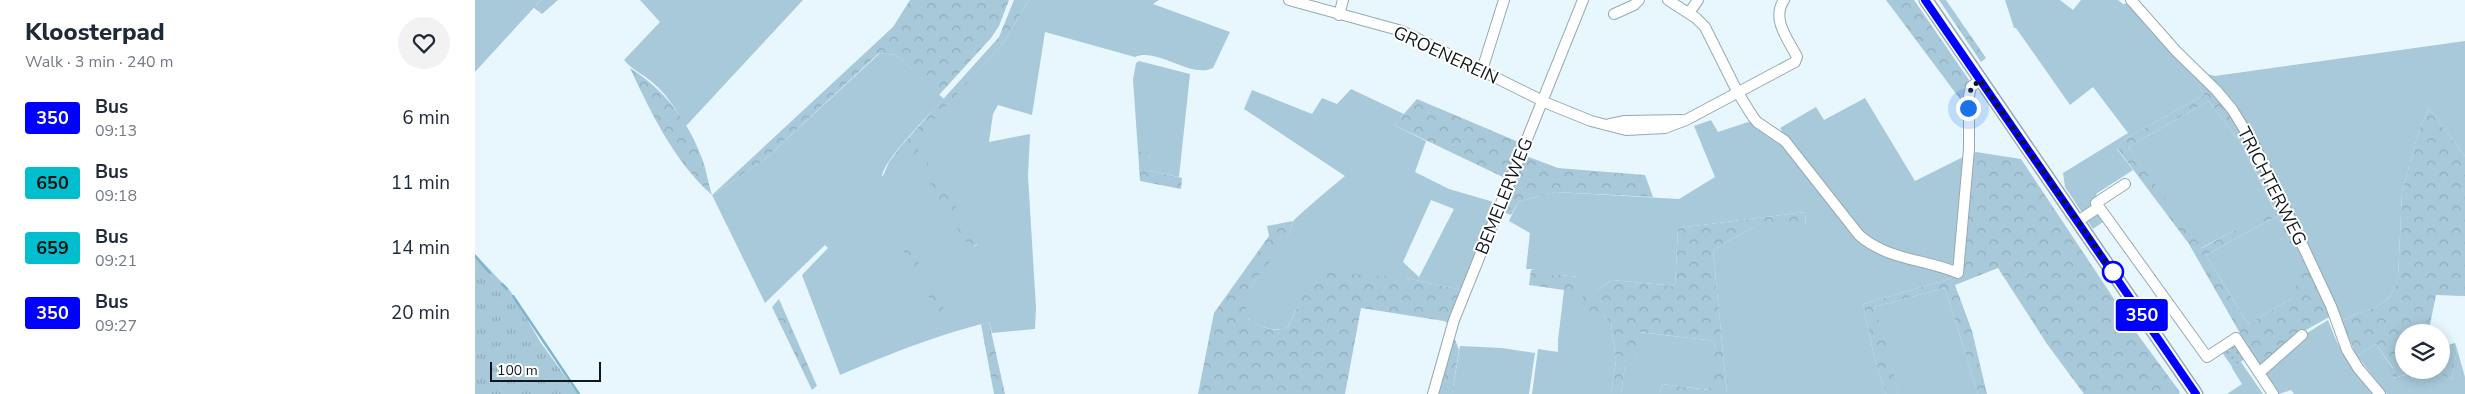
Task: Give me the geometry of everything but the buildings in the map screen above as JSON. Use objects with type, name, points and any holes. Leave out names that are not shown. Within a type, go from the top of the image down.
[{"type":"main road","points":[[1925,0],[2196,394]]},
{"type":"street","name":"GROENEREIN","points":[[1289,0],[1402,32],[1542,100],[1591,121],[1607,124],[1625,121],[1686,120],[1738,92]]},
{"type":"street","points":[[1339,15],[1343,0]]},
{"type":"street","points":[[1482,70],[1504,0]]},
{"type":"street","name":"BEMELERWEG","points":[[1433,394],[1454,320],[1583,0]]},
{"type":"street","points":[[1614,14],[1634,5],[1639,0]]},
{"type":"street","points":[[1668,0],[1689,13],[1705,28],[1738,92],[1757,122],[1774,131],[1785,141],[1853,228],[1865,240],[1888,253],[1958,273],[1969,149],[1969,96],[1971,87],[1980,80]]},
{"type":"street","points":[[1689,13],[1698,0]]},
{"type":"street","points":[[1738,92],[1797,60],[1778,19],[1778,11],[1784,0]]},
{"type":"street","name":"TRICHTERWEG","points":[[2131,0],[2176,51],[2216,90],[2232,109],[2254,145],[2294,227],[2331,306],[2347,350],[2358,368],[2380,394]]},
{"type":"street","points":[[2125,184],[2096,204],[2207,358],[2236,338],[2273,394]]},
{"type":"street","points":[[2078,221],[2099,207]]},
{"type":"street","points":[[2145,318],[2167,304]]},
{"type":"street","points":[[2260,372],[2302,335]]},
{"type":"green space","points":[[475,0],[541,0],[475,72]]},
{"type":"green space","points":[[541,0],[558,0],[542,14],[534,8]]},
{"type":"green space","points":[[640,0],[803,0],[686,126],[662,91],[630,67],[624,60],[660,22]]},
{"type":"green space","points":[[910,0],[1009,0],[999,26],[991,38],[939,95],[896,55],[879,53],[764,160],[712,195],[893,27]]},
{"type":"green space","points":[[1014,0],[1029,0],[1003,43],[882,178],[889,162],[901,146],[999,37]]},
{"type":"green space","points":[[1029,0],[1159,0],[1153,4],[1230,32],[1213,68],[1195,70],[1153,56],[1135,57],[1045,32],[1032,115],[998,105],[993,114],[989,142],[1030,134],[1028,176],[1036,308],[1035,329],[992,333],[989,322],[913,346],[840,375],[802,275],[828,248],[825,245],[765,303],[712,195],[764,160],[880,53],[896,55],[944,99],[890,160],[884,169],[882,177],[1003,43]],"holes":[[[911,152],[961,219],[977,245],[970,248]]]},
{"type":"green space","points":[[1886,0],[1914,0],[1969,80],[1966,107]]},
{"type":"green space","points":[[1939,0],[1946,0],[1986,58],[1981,62]]},
{"type":"green space","points":[[2005,0],[2060,0],[2073,10],[2081,0],[2118,0],[2123,4],[2131,3],[2183,60],[2204,95],[2123,140],[2117,149],[2133,170],[2096,194],[2110,217],[2093,229],[2065,187],[2063,173],[2128,133],[2093,87],[2070,105],[2016,28],[2014,28]]},
{"type":"green space","points":[[2465,41],[2465,156],[2429,109],[2420,127],[2402,192],[2398,278],[2394,290],[2382,303],[2341,322],[2206,74],[2215,76]]},
{"type":"green space","points":[[2183,60],[2209,86],[2249,139],[2331,316],[2306,330],[2270,363],[2259,366],[2239,337],[2241,335],[2189,244],[2117,148],[2123,140],[2204,95]],"holes":[[[2209,101],[2242,145],[2274,209],[2202,248],[2128,147]],[[2277,216],[2302,269],[2291,299],[2248,324],[2206,255]]]},
{"type":"green space","points":[[1139,61],[1190,74],[1179,177],[1147,170],[1149,154],[1138,151],[1133,80],[1136,63]]},
{"type":"green space","points":[[630,68],[654,86],[683,120],[703,161],[712,195],[698,182],[675,152],[655,119]]},
{"type":"green space","points":[[1351,89],[1404,114],[1394,125],[1426,141],[1415,172],[1449,189],[1497,203],[1462,290],[1406,278],[1320,280],[1309,289],[1288,327],[1277,330],[1270,329],[1258,325],[1247,318],[1244,307],[1247,295],[1263,269],[1282,245],[1295,219],[1345,176],[1244,109],[1252,90],[1312,114],[1322,98],[1337,104]],"holes":[[[1431,200],[1454,209],[1419,277],[1403,262]]]},
{"type":"green space","points":[[1865,98],[1915,181],[1963,157],[1956,277],[1863,304],[1874,356],[1886,394],[1727,394],[1713,250],[1754,227],[1806,227],[1805,212],[1678,228],[1675,286],[1612,280],[1596,290],[1603,314],[1611,324],[1616,360],[1611,394],[1532,394],[1538,349],[1558,352],[1564,290],[1580,277],[1549,274],[1549,269],[1526,269],[1530,233],[1509,221],[1518,202],[1555,192],[1679,199],[1715,177],[1694,126],[1711,120],[1718,132],[1748,122],[1785,137],[1780,128],[1816,107],[1824,120]]},
{"type":"green space","points":[[1417,99],[1521,143],[1507,179],[1394,125]]},
{"type":"green space","points":[[2209,101],[2242,145],[2274,210],[2201,248],[2128,147]]},
{"type":"green space","points":[[2429,109],[2465,156],[2465,296],[2436,295],[2430,324],[2395,324],[2395,377],[2393,378],[2393,368],[2376,344],[2357,356],[2341,322],[2382,303],[2394,290],[2398,278],[2402,192],[2420,127]]},
{"type":"green space","points":[[917,149],[939,177],[977,244],[970,249],[910,152]]},
{"type":"green space","points":[[1138,151],[1149,153],[1148,170],[1182,178],[1181,189],[1140,181]]},
{"type":"green space","points":[[1976,152],[2021,159],[2138,335],[2180,392],[2179,394],[2084,394],[2047,344],[1998,268],[1955,285],[1972,331],[1987,394],[1978,394],[1945,288],[1874,307],[1888,349],[1898,394],[1886,394],[1874,356],[1863,304],[1956,277],[1963,157]]},
{"type":"green space","points":[[1526,156],[1558,168],[1645,175],[1653,197],[1555,192],[1518,202],[1511,215],[1503,212]]},
{"type":"green space","points":[[1805,212],[1806,227],[1754,227],[1713,250],[1727,394],[1660,394],[1662,384],[1709,390],[1715,341],[1639,332],[1635,359],[1626,358],[1621,394],[1611,394],[1616,360],[1611,324],[1603,314],[1586,310],[1582,293],[1596,290],[1612,280],[1675,286],[1678,228]]},
{"type":"green space","points":[[2277,216],[2303,270],[2291,299],[2248,324],[2206,255]]},
{"type":"green space","points":[[1293,221],[1282,246],[1253,284],[1246,306],[1248,319],[1262,326],[1278,330],[1288,327],[1303,295],[1325,272],[1406,278],[1462,290],[1449,324],[1444,321],[1361,308],[1345,394],[1198,394],[1214,313],[1269,236],[1267,226]]},
{"type":"green space","points":[[905,238],[952,324],[945,326],[902,249]]},
{"type":"green space","points":[[475,254],[511,292],[541,343],[578,394],[475,394]]},
{"type":"green space","points":[[1537,268],[1549,269],[1549,274],[1580,277],[1574,295],[1564,290],[1529,285],[1531,270]]},
{"type":"green space","points":[[1945,288],[1978,394],[1898,394],[1874,307]]},
{"type":"green space","points":[[779,299],[817,386],[812,390],[772,307]]},
{"type":"green space","points":[[2328,320],[2346,359],[2373,394],[2294,394],[2291,390],[2279,394],[2267,377],[2267,370],[2302,336]]},
{"type":"green space","points":[[989,322],[1005,394],[994,394],[981,324]]},
{"type":"green space","points":[[1449,324],[1459,350],[1452,394],[1429,394]]},
{"type":"green space","points":[[1638,332],[1715,341],[1710,390],[1662,384],[1660,394],[1621,394],[1626,357],[1635,358]]},
{"type":"green space","points":[[2236,341],[2247,357],[2233,368],[2221,351]]},
{"type":"green space","points":[[2455,343],[2457,349],[2452,379],[2450,378],[2450,344]]},
{"type":"green space","points":[[2376,344],[2393,369],[2393,378],[2395,379],[2452,379],[2457,349],[2465,377],[2465,394],[2387,394],[2357,356]]},
{"type":"green space","points":[[1460,346],[1502,348],[1535,353],[1529,394],[1452,394]]},
{"type":"green space","points":[[2241,362],[2263,394],[2227,394],[2242,384],[2232,368]]},
{"type":"waterway","points":[[475,256],[490,273]]},
{"type":"waterway","points":[[502,284],[507,289]]},
{"type":"waterway","points":[[513,296],[579,394]]},
{"type":"bus line","name":"350","points":[[1925,0],[2196,394]]},
{"type":"route","points":[[1968,108],[1971,88],[1980,80],[2113,272]]}]
